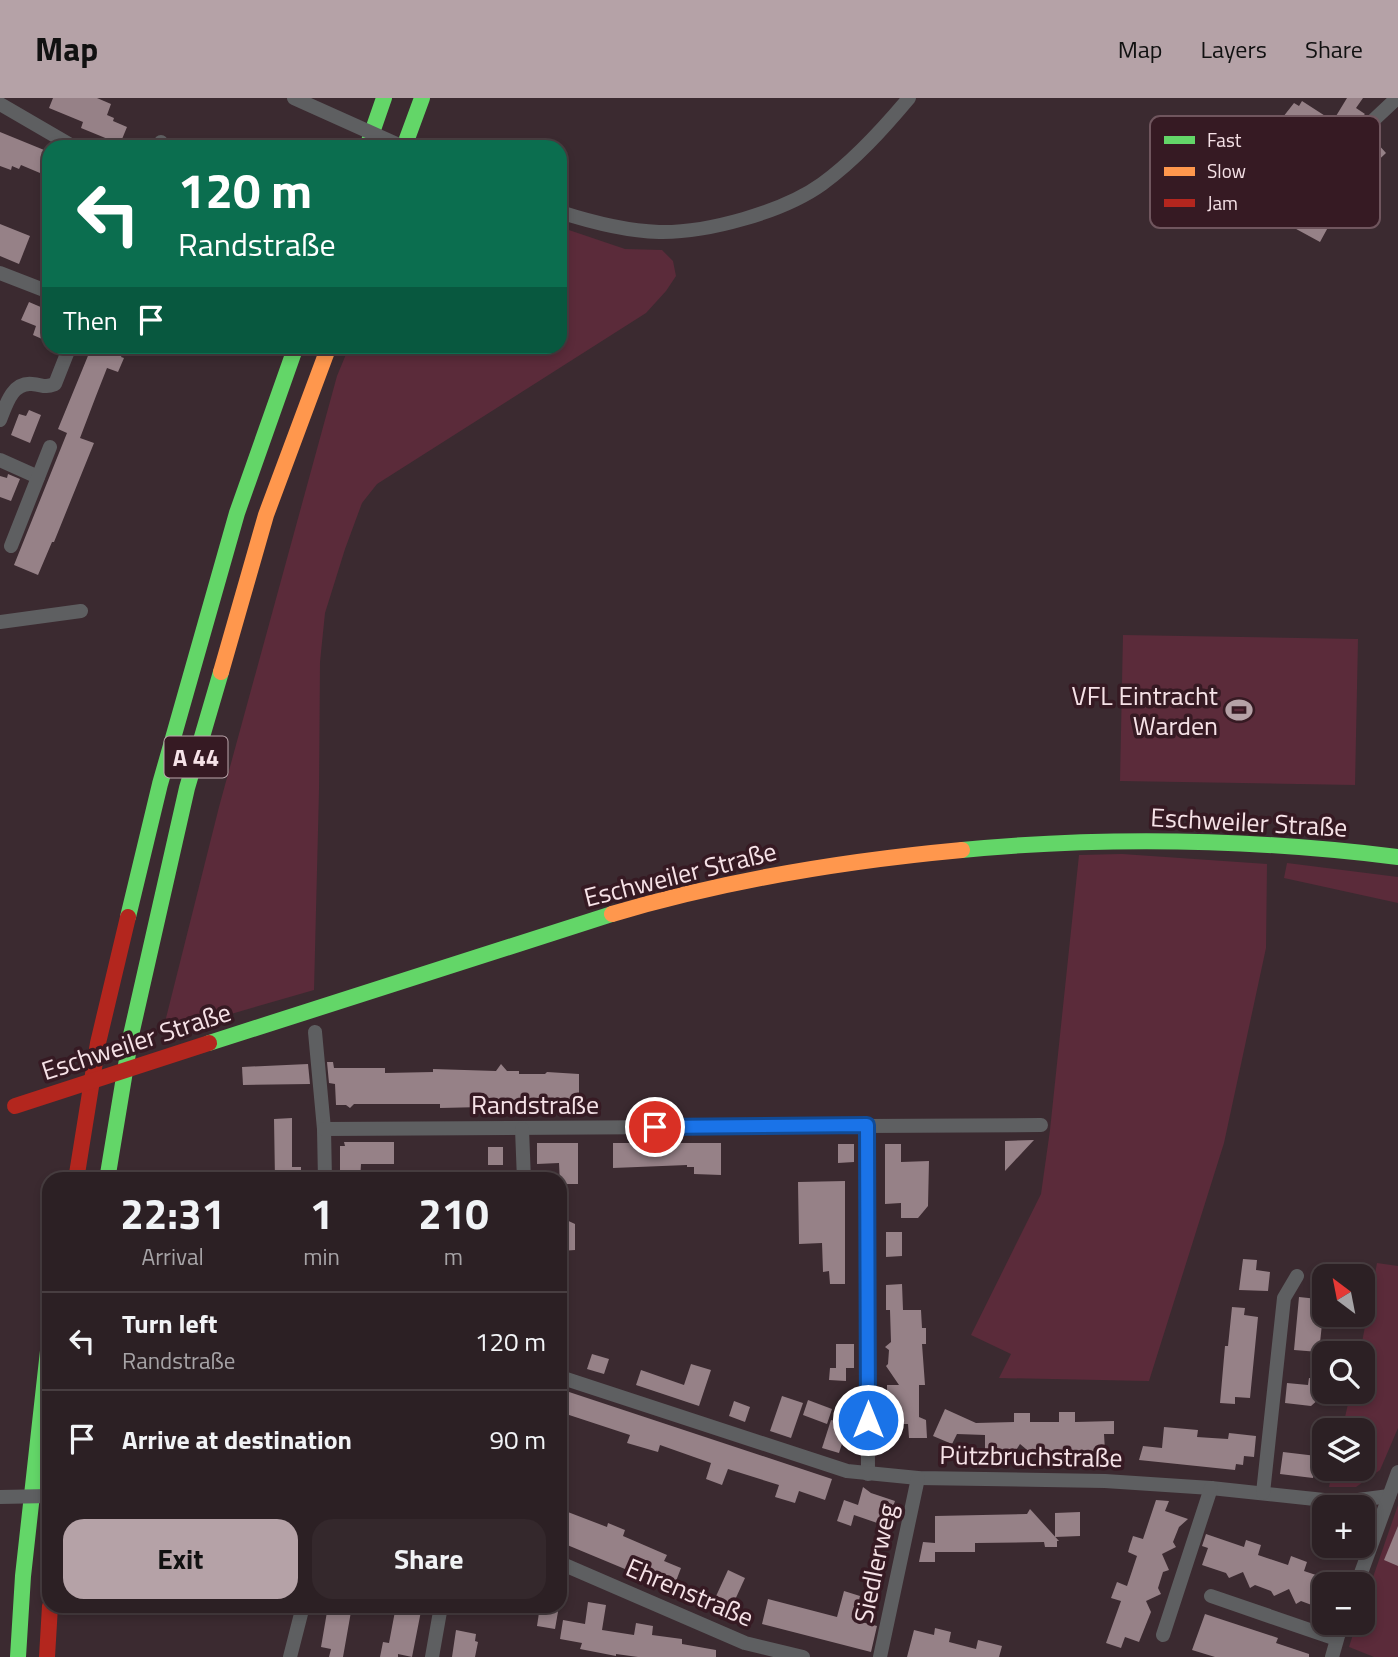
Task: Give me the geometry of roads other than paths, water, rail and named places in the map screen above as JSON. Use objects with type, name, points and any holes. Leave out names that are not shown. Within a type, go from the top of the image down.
[{"type":"main road","points":[[369,140],[384,98]]},
{"type":"main road","points":[[406,140],[422,98]]},
{"type":"main road","name":"A 44","points":[[77,1172],[98,1042],[160,784],[237,513],[293,354]]},
{"type":"main road","name":"A 44","points":[[108,1172],[131,1035],[187,788],[266,515],[326,354]]},
{"type":"main road","name":"Eschweiler Straße","points":[[8,1109],[209,1042],[601,918],[701,890],[774,874],[918,853],[1032,844],[1125,841],[1259,844],[1398,857]]},
{"type":"main road","points":[[18,1657],[23,1576],[42,1405]]},
{"type":"main road","points":[[47,1657],[50,1613]]},
{"type":"street","points":[[294,98],[387,140]]},
{"type":"street","points":[[567,214],[622,228],[659,232],[691,229],[749,217],[801,197],[821,184],[866,145],[909,98]]},
{"type":"street","points":[[1378,116],[1397,98]]},
{"type":"street","points":[[0,104],[62,140]]},
{"type":"street","points":[[0,273],[42,289]]},
{"type":"street","points":[[0,420],[9,397],[17,387],[31,383],[44,387],[55,384],[67,354]]},
{"type":"street","points":[[11,546],[50,447]]},
{"type":"street","points":[[0,460],[38,477]]},
{"type":"street","points":[[0,622],[81,611]]},
{"type":"street","points":[[315,1032],[324,1129],[325,1172]]},
{"type":"street","name":"Siedlerweg","points":[[867,1125],[868,1474]]},
{"type":"street","name":"Randstraße","points":[[324,1129],[1041,1125]]},
{"type":"street","points":[[522,1129],[524,1172]]},
{"type":"street","points":[[1263,1493],[1284,1298],[1297,1276]]},
{"type":"street","name":"Pützbruchstraße","points":[[567,1379],[846,1472],[918,1478],[1105,1481],[1211,1488],[1343,1502],[1389,1496]]},
{"type":"street","points":[[1361,1572],[1398,1472]]},
{"type":"street","name":"Siedlerweg","points":[[880,1657],[918,1478]]},
{"type":"street","points":[[1163,1636],[1211,1488]]},
{"type":"street","points":[[0,1497],[42,1496]]},
{"type":"street","name":"Ehrenstraße","points":[[567,1566],[744,1650],[803,1657]]},
{"type":"street","points":[[1210,1596],[1336,1639]]},
{"type":"street","points":[[290,1657],[301,1613]]},
{"type":"street","points":[[432,1657],[440,1613]]},
{"type":"street","points":[[1332,1657],[1337,1635]]},
{"type":"place","name":"VFL Eintracht Warden","points":[[1239,710]]}]
